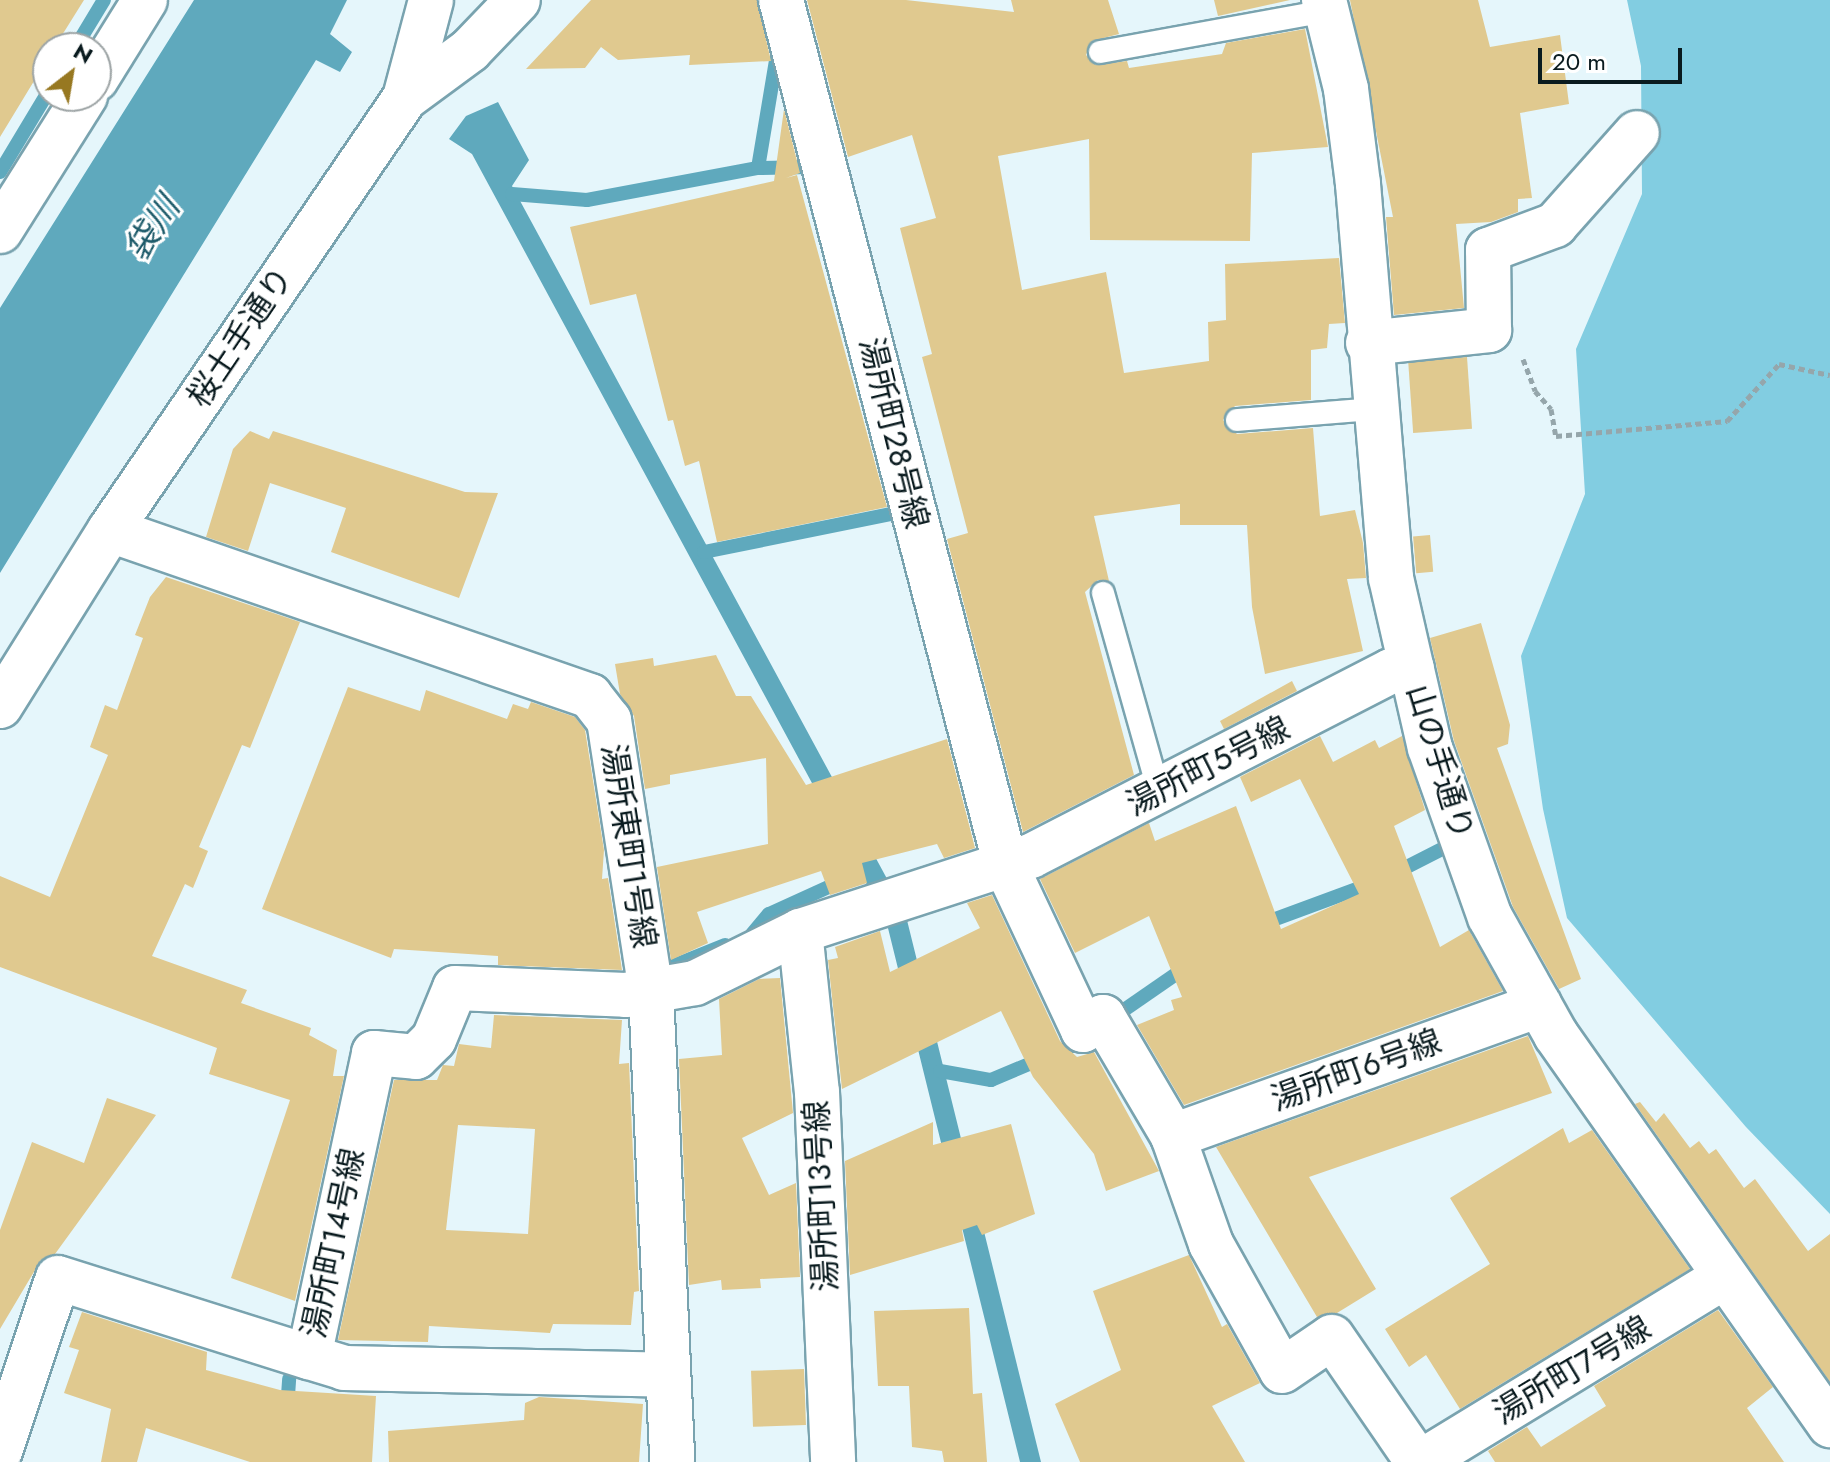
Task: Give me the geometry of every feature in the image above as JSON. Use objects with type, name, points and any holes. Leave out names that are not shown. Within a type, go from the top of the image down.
[{"type":"street","points":[[112,53],[145,0]]},
{"type":"street","points":[[405,98],[431,0]]},
{"type":"street","name":"桜土手通り","points":[[0,706],[110,530],[405,98],[470,50],[518,0]]},
{"type":"street","name":"湯所町28号線","points":[[781,0],[1006,866],[1083,1030],[1103,1017],[1173,1136]]},
{"type":"street","name":"山の手通り","points":[[1324,6],[1346,89],[1391,578],[1430,748],[1490,917],[1539,1005],[1722,1278],[1830,1425]]},
{"type":"street","points":[[0,231],[75,112]]},
{"type":"street","points":[[1368,343],[1489,330],[1488,250],[1564,218],[1637,133]]},
{"type":"street","name":"湯所東町1号線","points":[[110,530],[590,696],[609,720],[651,992],[672,1462]]},
{"type":"street","name":"湯所町5号線","points":[[651,992],[695,983],[800,931],[1006,866],[1159,792],[1391,671],[1412,668]]},
{"type":"street","name":"湯所町13号線","points":[[800,931],[817,1092],[833,1462]]},
{"type":"street","name":"湯所町14号線","points":[[0,1451],[58,1278],[309,1357],[374,1053],[416,1057],[434,1039],[455,988],[651,992]]},
{"type":"street","name":"湯所町6号線","points":[[1173,1136],[1539,1005]]},
{"type":"street","points":[[1173,1136],[1211,1244],[1282,1371],[1332,1337],[1419,1462]]},
{"type":"street","name":"湯所町7号線","points":[[1419,1462],[1722,1278]]},
{"type":"street","points":[[309,1357],[344,1368],[668,1375]]},
{"type":"lane","points":[[1100,52],[1324,6]]},
{"type":"lane","points":[[1237,420],[1374,409]]},
{"type":"lane","points":[[1103,593],[1159,792]]},
{"type":"path","points":[[1489,330],[1512,329],[1535,391],[1551,409],[1556,436],[1727,421],[1779,364],[1830,375]]},
{"type":"shaded area","points":[[1627,0],[1830,0],[1830,1214],[1746,1127],[1567,918],[1543,809],[1521,656],[1585,494],[1576,349],[1642,194],[1641,66]]},
{"type":"water","name":"袋川","points":[[194,0],[347,0],[330,34],[352,52],[340,72],[316,60],[0,573],[0,308]]},
{"type":"water","points":[[498,102],[529,160],[512,186],[905,912],[1041,1462],[1020,1462],[886,920],[472,154],[449,139],[466,116]]},
{"type":"building","points":[[0,0],[84,0],[64,32],[32,32],[32,84],[0,137]]},
{"type":"building","points":[[591,0],[757,0],[771,61],[689,65],[690,55],[618,60],[601,47],[585,68],[526,69]]},
{"type":"building","points":[[807,0],[906,0],[1014,12],[1011,0],[1108,0],[1119,34],[1092,41],[1086,55],[1096,65],[1127,61],[1129,68],[1222,54],[1226,43],[1305,29],[1328,147],[1252,153],[1250,241],[1090,240],[1089,139],[998,156],[1022,290],[1106,272],[1124,373],[1209,361],[1208,322],[1226,320],[1225,264],[1339,258],[1345,323],[1329,324],[1327,348],[1311,350],[1311,400],[1235,406],[1223,420],[1237,434],[1313,428],[1320,516],[1355,510],[1363,543],[1366,578],[1347,579],[1363,651],[1265,674],[1252,607],[1247,525],[1180,525],[1180,504],[1094,516],[1109,581],[1098,580],[1085,592],[1134,775],[1023,832],[947,539],[968,533],[922,357],[932,354],[900,228],[936,218],[912,135],[848,157]]},
{"type":"building","points":[[1214,0],[1290,0],[1218,16]]},
{"type":"building","points":[[1350,0],[1478,0],[1490,47],[1560,35],[1569,104],[1520,113],[1532,198],[1518,199],[1518,212],[1491,222],[1456,224],[1464,308],[1394,315],[1386,217],[1393,217]]},
{"type":"building","points":[[784,109],[800,173],[786,178],[797,175],[887,507],[717,542],[699,461],[685,466],[673,420],[668,421],[636,294],[590,305],[570,227],[774,181]]},
{"type":"building","points":[[1467,357],[1472,429],[1413,433],[1408,361]]},
{"type":"building","points":[[250,431],[269,439],[273,431],[465,492],[498,493],[459,598],[331,552],[346,508],[270,483],[248,551],[206,537],[233,449]]},
{"type":"building","points":[[1430,535],[1433,572],[1416,573],[1413,536]]},
{"type":"building","points":[[166,577],[300,622],[250,748],[242,745],[199,847],[208,851],[193,888],[185,884],[152,956],[247,990],[241,1003],[311,1028],[309,1035],[337,1050],[333,1076],[344,1076],[295,1301],[231,1278],[290,1100],[209,1074],[217,1048],[0,967],[0,876],[50,897],[108,755],[90,747],[105,705],[117,710],[143,638],[135,635],[150,597]]},
{"type":"building","points":[[1481,623],[1510,725],[1508,744],[1497,748],[1581,979],[1559,989],[1513,907],[1454,741],[1430,638]]},
{"type":"building","points":[[716,655],[736,696],[751,696],[806,785],[947,739],[975,848],[944,858],[937,844],[862,863],[867,883],[830,895],[821,871],[697,912],[708,943],[671,960],[657,867],[768,844],[766,758],[670,775],[670,784],[645,789],[634,716],[620,694],[615,664],[653,658],[654,666]]},
{"type":"building","points":[[1292,681],[1297,691],[1224,729],[1220,721]]},
{"type":"building","points":[[348,687],[420,711],[426,690],[507,719],[513,704],[528,709],[531,702],[575,717],[585,730],[604,850],[602,879],[608,878],[622,970],[498,965],[498,956],[394,949],[391,958],[262,909]]},
{"type":"building","points":[[1320,736],[1333,762],[1375,740],[1379,748],[1402,736],[1425,810],[1394,826],[1440,947],[1469,930],[1503,991],[1184,1105],[1137,1025],[1174,1010],[1171,1000],[1182,997],[1149,916],[1075,953],[1040,879],[1149,823],[1155,841],[1236,806],[1281,929],[1359,894],[1300,779],[1251,802],[1240,777]]},
{"type":"building","points":[[992,895],[1060,1041],[1077,1057],[1094,1052],[1159,1171],[1106,1191],[1094,1154],[1033,1077],[1001,1011],[842,1089],[828,960],[838,958],[835,947],[880,931],[890,972],[980,928],[967,903]]},
{"type":"building","points":[[780,978],[793,1113],[742,1138],[769,1195],[796,1183],[800,1277],[760,1279],[761,1288],[722,1290],[721,1280],[689,1285],[679,1059],[722,1055],[719,999],[759,979]]},
{"type":"building","points":[[494,1015],[622,1020],[619,1064],[629,1063],[639,1291],[634,1292],[631,1325],[553,1324],[550,1333],[429,1326],[428,1342],[338,1340],[394,1080],[437,1080],[443,1065],[454,1066],[459,1044],[491,1048]],"holes":[[[458,1125],[535,1129],[528,1234],[446,1230]]]},
{"type":"building","points":[[1528,1036],[1552,1093],[1309,1177],[1376,1289],[1337,1313],[1317,1317],[1216,1147]]},
{"type":"building","points":[[107,1098],[156,1115],[55,1254],[41,1260],[0,1329],[0,1230],[32,1142],[84,1163]]},
{"type":"building","points":[[1640,1102],[1656,1122],[1664,1113],[1690,1148],[1699,1141],[1709,1154],[1716,1149],[1744,1188],[1755,1179],[1808,1251],[1830,1234],[1830,1382],[1635,1104]]},
{"type":"building","points":[[933,1122],[933,1145],[1011,1124],[1035,1214],[982,1235],[977,1225],[962,1230],[964,1241],[850,1275],[845,1161]]},
{"type":"building","points":[[1563,1128],[1569,1143],[1592,1130],[1690,1269],[1460,1409],[1426,1355],[1409,1367],[1385,1329],[1490,1264],[1450,1198]]},
{"type":"building","points":[[1189,1255],[1222,1327],[1227,1324],[1260,1383],[1212,1406],[1245,1462],[1080,1462],[1055,1404],[1121,1370],[1093,1291]]},
{"type":"building","points":[[969,1308],[973,1394],[982,1393],[987,1462],[944,1462],[942,1451],[912,1447],[909,1386],[878,1386],[874,1311]]},
{"type":"building","points":[[1718,1310],[1773,1387],[1747,1408],[1784,1462],[1495,1462],[1488,1451],[1527,1427],[1541,1447],[1606,1406],[1594,1386]]},
{"type":"building","points":[[82,1312],[207,1352],[206,1370],[280,1390],[376,1396],[372,1462],[250,1462],[146,1428],[137,1462],[101,1462],[111,1409],[64,1393],[79,1350],[69,1347]]},
{"type":"building","points":[[804,1369],[806,1425],[753,1427],[751,1371]]},
{"type":"building","points":[[539,1397],[643,1404],[639,1462],[389,1462],[388,1431],[524,1420],[525,1403]]},
{"type":"waterway","points":[[85,32],[104,0]]},
{"type":"waterway","points":[[758,168],[776,61]]},
{"type":"waterway","points":[[0,172],[36,112]]},
{"type":"waterway","points":[[512,194],[587,200],[758,168],[809,167]]},
{"type":"waterway","points":[[704,552],[900,512]]},
{"type":"waterway","points":[[1393,874],[1442,849]]},
{"type":"waterway","points":[[752,934],[769,914],[844,880]]},
{"type":"waterway","points":[[1262,924],[1373,883]]},
{"type":"waterway","points":[[663,970],[725,945]]},
{"type":"waterway","points":[[1111,1019],[1189,965]]},
{"type":"waterway","points":[[940,1071],[991,1080],[1086,1040]]},
{"type":"waterway","points":[[287,1410],[289,1379]]}]
